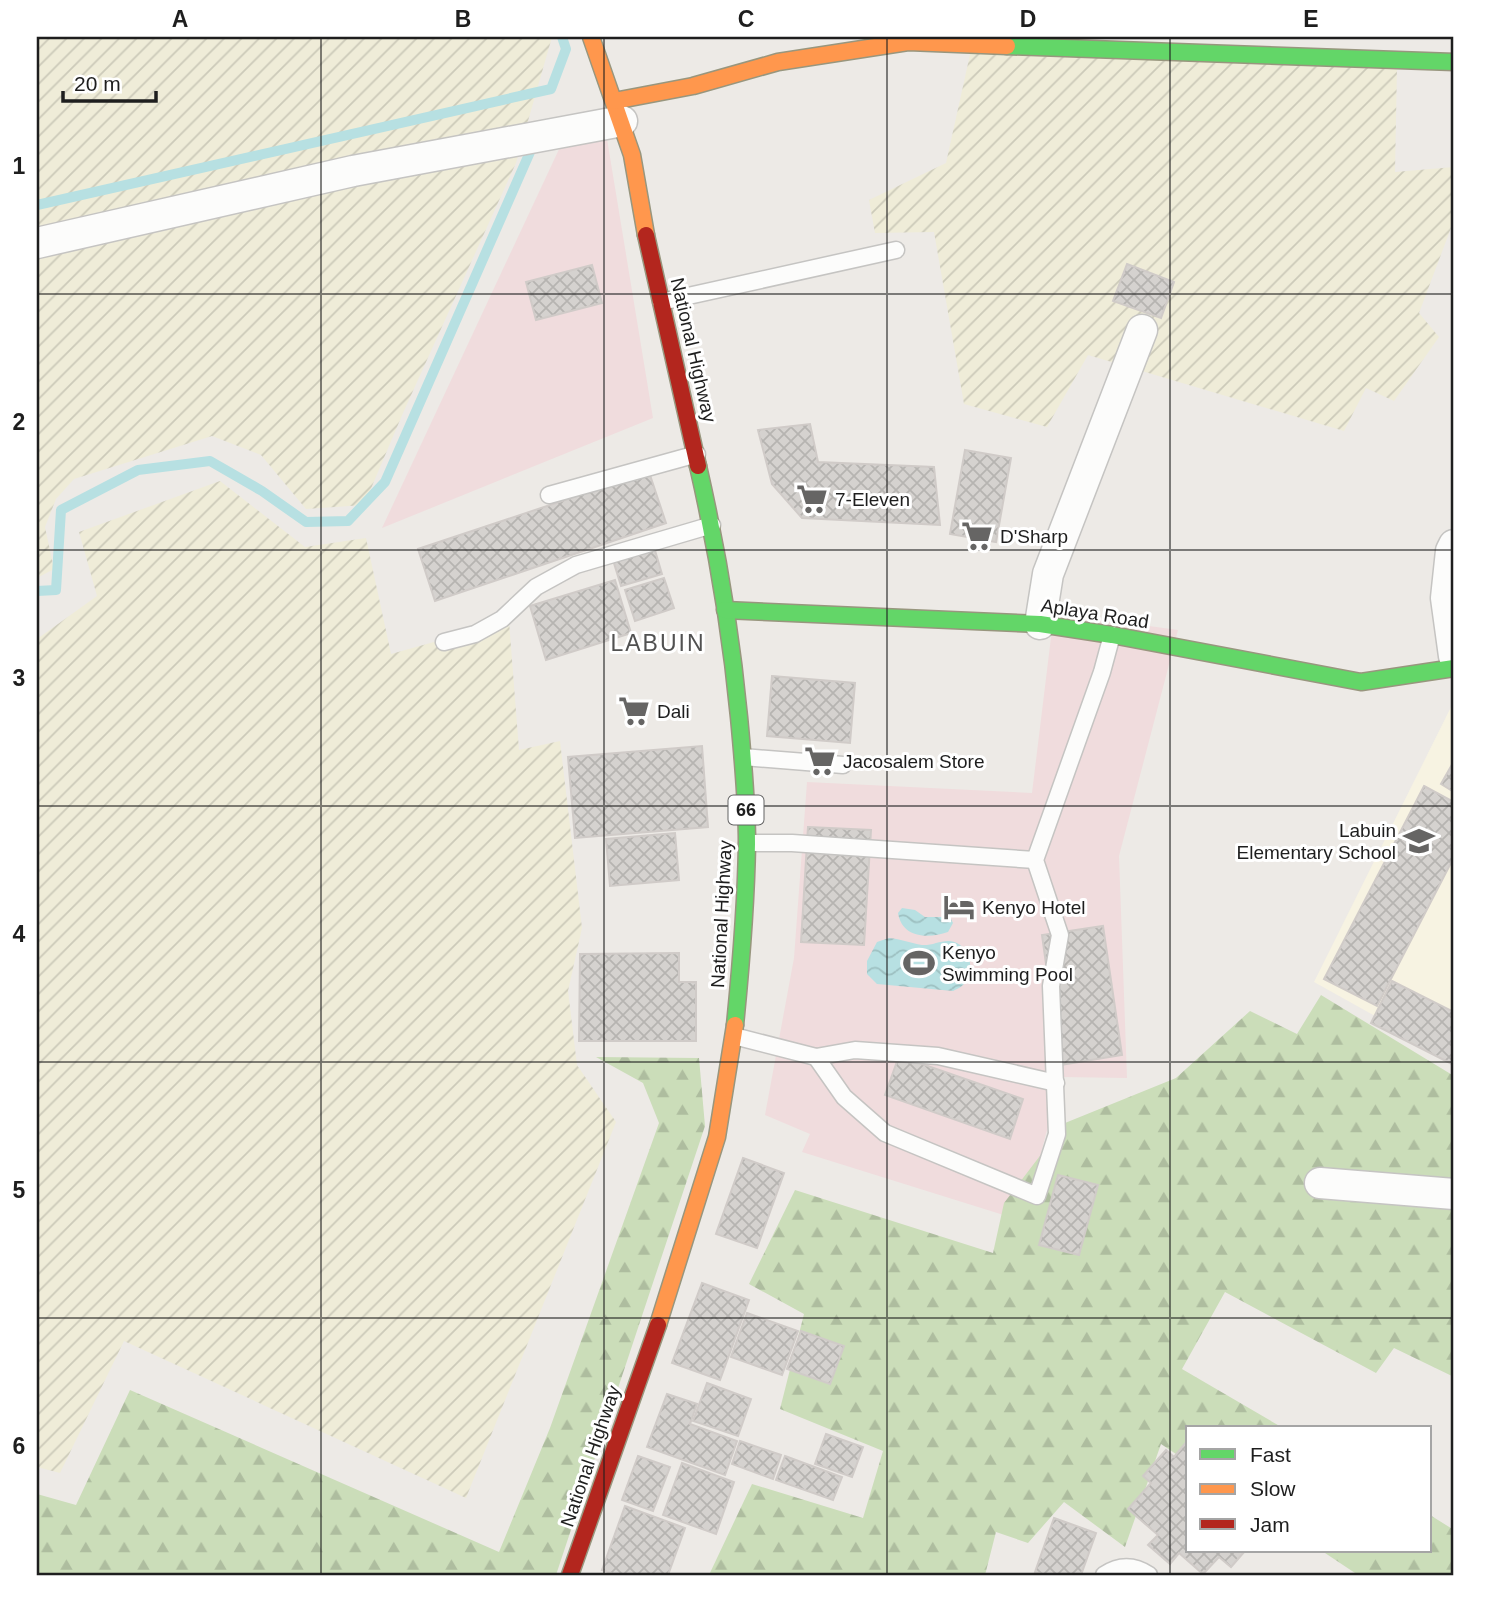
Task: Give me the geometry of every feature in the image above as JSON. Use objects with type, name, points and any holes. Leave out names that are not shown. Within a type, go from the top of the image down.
[{"type":"main road","name":"National Highway","points":[[570,1575],[647,1358],[718,1137],[734,1036],[743,939],[747,844],[743,757],[731,635],[712,525],[698,454],[645,232],[632,155],[591,37]]},
{"type":"main road","points":[[618,111],[778,62],[908,42],[1454,62]]},
{"type":"main road","name":"Aplaya Road","points":[[725,610],[1040,624],[1361,682],[1454,668]]},
{"type":"street","points":[[37,243],[618,111]]},
{"type":"street","points":[[1040,624],[1048,574],[1142,330]]},
{"type":"street","points":[[1454,545],[1446,598],[1454,656]]},
{"type":"street","points":[[1320,1183],[1454,1194]]},
{"type":"lane","points":[[661,302],[896,250]]},
{"type":"lane","points":[[549,495],[698,454]]},
{"type":"lane","points":[[444,642],[475,634],[502,619],[536,587],[576,565],[712,525]]},
{"type":"lane","points":[[816,1058],[844,1097],[886,1133],[1037,1196],[1058,1134],[1051,986],[1060,935],[1035,860],[1102,672],[1112,635]]},
{"type":"lane","points":[[743,757],[843,765]]},
{"type":"lane","points":[[747,844],[792,843],[1035,860]]},
{"type":"lane","points":[[734,1036],[816,1058],[855,1049],[938,1056],[1056,1083]]},
{"type":"lane","points":[[1104,1575],[1124,1567],[1136,1568],[1149,1575]]},
{"type":"shaded area","points":[[37,37],[552,37],[516,163],[364,505],[306,509],[261,455],[212,436],[74,479],[56,499],[45,527],[54,569],[37,578]]},
{"type":"shaded area","points":[[971,50],[1397,67],[1395,172],[1454,167],[1454,220],[1419,313],[1439,337],[1394,401],[1366,388],[1344,431],[1088,355],[1047,427],[964,404],[934,232],[875,233],[869,200],[946,163]]},
{"type":"shaded area","points":[[606,133],[653,418],[382,528],[561,145]]},
{"type":"shaded area","points":[[220,481],[305,547],[366,538],[391,654],[509,621],[519,750],[560,741],[582,928],[568,991],[577,1065],[616,1122],[466,1498],[124,1341],[60,1473],[37,1467],[37,639],[97,596],[79,532]]},
{"type":"shaded area","name":"Kenyo Hotel","points":[[1054,613],[1178,630],[1119,856],[1127,1078],[1061,1077],[1023,1221],[802,1152],[810,1134],[765,1115],[794,958],[807,782],[1032,793]]},
{"type":"shaded area","name":"Labuin Elementary School","points":[[1454,701],[1454,1060],[1314,982]]},
{"type":"green space","points":[[1321,995],[1454,1076],[1454,1377],[1394,1348],[1376,1373],[1225,1292],[1182,1369],[1280,1426],[1186,1426],[1186,1461],[1161,1444],[1125,1547],[1064,1502],[1028,1543],[996,1532],[985,1575],[709,1575],[752,1484],[863,1518],[883,1451],[780,1409],[804,1314],[749,1284],[795,1190],[993,1253],[1004,1203],[1065,1123],[1176,1078],[1250,1011],[1297,1034]]},
{"type":"green space","points":[[596,1057],[699,1058],[705,1126],[556,1575],[37,1575],[37,1494],[76,1505],[130,1390],[499,1552],[550,1428],[659,1123],[643,1083]]},
{"type":"green space","points":[[1432,1516],[1454,1530],[1454,1575],[1358,1575],[1324,1552],[1432,1552]]},
{"type":"water","points":[[902,908],[915,910],[925,917],[950,917],[953,923],[948,932],[932,936],[910,932],[900,921],[898,913]]},
{"type":"water","name":"Kenyo Swimming Pool","points":[[889,938],[922,945],[947,941],[957,943],[967,952],[970,973],[962,986],[953,991],[877,984],[867,974],[867,961],[877,942]]},
{"type":"building","points":[[1127,264],[1174,282],[1161,318],[1113,301]]},
{"type":"building","points":[[592,265],[602,303],[536,320],[526,282]]},
{"type":"building","points":[[810,424],[818,462],[934,467],[940,525],[802,518],[772,484],[758,430]]},
{"type":"building","points":[[965,450],[1011,458],[996,542],[950,534]]},
{"type":"building","points":[[649,472],[666,523],[435,601],[418,549]]},
{"type":"building","points":[[654,547],[662,574],[621,586],[613,560]]},
{"type":"building","points":[[664,578],[674,608],[635,621],[625,590]]},
{"type":"building","points":[[615,580],[631,633],[546,660],[530,606]]},
{"type":"building","points":[[772,676],[855,683],[850,743],[767,736]]},
{"type":"building","points":[[702,746],[708,827],[575,838],[568,757]]},
{"type":"building","points":[[1454,761],[1454,792],[1441,784]]},
{"type":"building","points":[[1424,786],[1454,802],[1454,857],[1377,1006],[1324,979]]},
{"type":"building","points":[[808,827],[871,830],[864,945],[801,942]]},
{"type":"building","points":[[675,833],[679,880],[610,886],[606,839]]},
{"type":"building","points":[[1103,926],[1122,1055],[1060,1065],[1042,935]]},
{"type":"building","points":[[679,953],[679,982],[696,982],[696,1041],[579,1041],[580,954]]},
{"type":"building","points":[[1392,981],[1454,1012],[1454,1065],[1371,1023]]},
{"type":"building","points":[[899,1056],[1023,1099],[1010,1139],[885,1095]]},
{"type":"building","points":[[743,1158],[784,1173],[757,1248],[716,1234]]},
{"type":"building","points":[[1058,1175],[1098,1185],[1079,1255],[1039,1245]]},
{"type":"building","points":[[702,1283],[749,1300],[720,1380],[672,1363]]},
{"type":"building","points":[[747,1313],[798,1331],[782,1375],[731,1357]]},
{"type":"building","points":[[801,1331],[844,1346],[830,1384],[787,1369]]},
{"type":"building","points":[[707,1383],[751,1399],[738,1436],[693,1421]]},
{"type":"building","points":[[667,1394],[697,1404],[690,1424],[737,1441],[725,1475],[647,1447]]},
{"type":"building","points":[[826,1434],[863,1447],[852,1477],[815,1464]]},
{"type":"building","points":[[740,1441],[781,1455],[773,1479],[732,1464]]},
{"type":"building","points":[[1186,1442],[1186,1552],[1244,1552],[1231,1567],[1219,1557],[1203,1574],[1179,1553],[1170,1564],[1148,1545],[1158,1535],[1128,1509],[1151,1483],[1143,1476],[1166,1450],[1174,1457]]},
{"type":"building","points":[[638,1456],[670,1467],[653,1511],[622,1500]]},
{"type":"building","points":[[785,1456],[842,1477],[833,1500],[776,1480]]},
{"type":"building","points":[[682,1463],[734,1482],[716,1534],[663,1515]]},
{"type":"building","points":[[625,1506],[685,1528],[668,1575],[617,1575],[602,1570]]},
{"type":"building","points":[[1054,1518],[1096,1533],[1081,1575],[1046,1575],[1035,1572]]},
{"type":"waterway","points":[[37,205],[551,89],[566,49],[562,37]]},
{"type":"waterway","points":[[37,591],[56,590],[61,510],[138,470],[210,461],[262,491],[306,522],[348,521],[385,482],[534,143]]},
{"type":"traffic: fast","points":[[1007,46],[1454,62]]},
{"type":"traffic: fast","points":[[698,466],[728,623],[744,780],[746,867],[735,1025]]},
{"type":"traffic: fast","points":[[725,610],[1040,624],[1361,682],[1454,668]]},
{"type":"traffic: slow","points":[[591,37],[632,155],[646,235]]},
{"type":"traffic: slow","points":[[614,101],[693,86],[778,62],[908,42],[1007,46]]},
{"type":"traffic: slow","points":[[658,1325],[717,1137],[735,1025]]},
{"type":"traffic: jam","points":[[646,235],[698,466]]},
{"type":"traffic: jam","points":[[570,1575],[658,1325]]},
{"type":"place","name":"7-Eleven","points":[[812,499]]},
{"type":"place","name":"D'Sharp","points":[[977,536]]},
{"type":"place","name":"Dali","points":[[634,711]]},
{"type":"place","name":"Jacosalem Store","points":[[820,761]]},
{"type":"place","name":"Labuin Elementary School","points":[[1419,841]]},
{"type":"place","name":"Kenyo Hotel","points":[[959,907]]},
{"type":"place","name":"Kenyo Swimming Pool","points":[[919,963]]},
{"type":"district","name":"LABUIN","points":[[658,643]]}]
